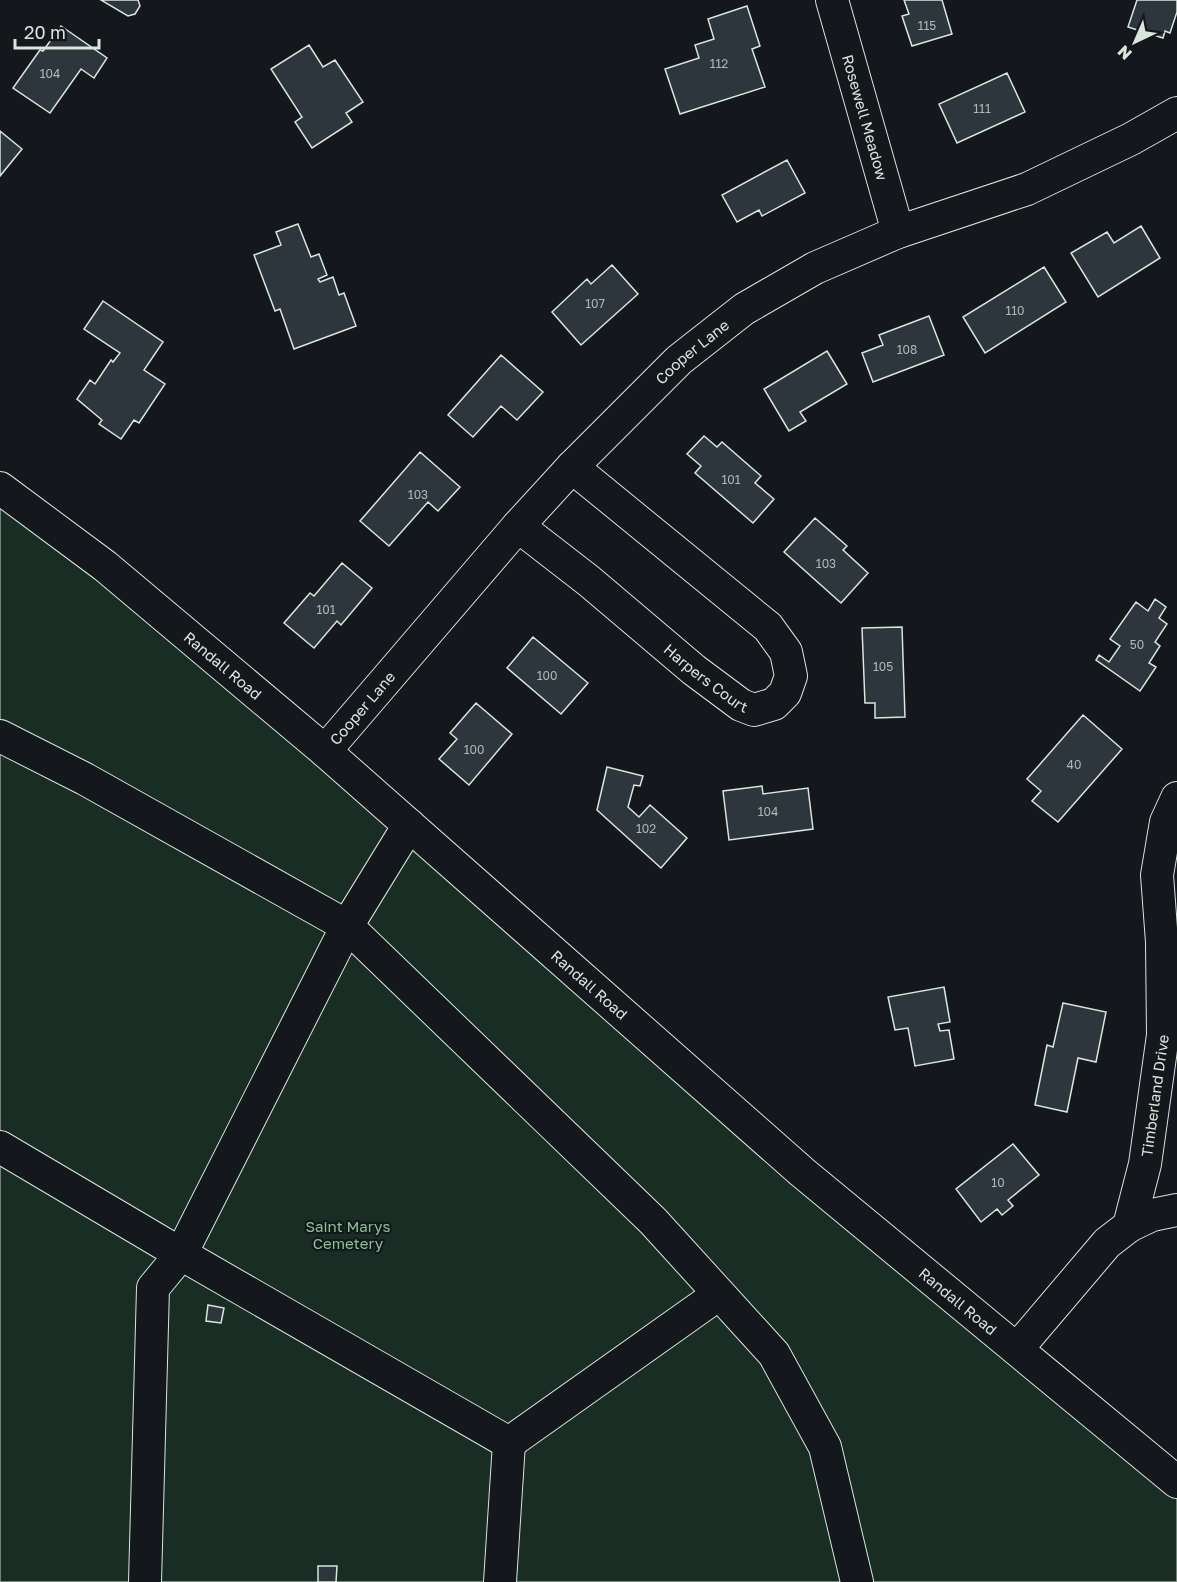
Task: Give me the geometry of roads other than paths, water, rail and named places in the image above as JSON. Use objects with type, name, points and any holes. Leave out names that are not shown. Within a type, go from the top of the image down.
[{"type":"street","name":"Rosewell Meadow","points":[[832,0],[898,232]]},
{"type":"street","name":"Cooper Lane","points":[[325,751],[518,526],[572,467],[679,360],[744,309],[815,268],[898,232],[1027,189],[1131,139],[1177,113]]},
{"type":"street","name":"Harpers Court","points":[[518,526],[589,581],[694,670],[741,705],[754,710],[774,704],[785,693],[790,676],[786,652],[768,627],[572,467]]},
{"type":"street","name":"Randall Road","points":[[0,488],[105,566],[325,751],[802,1172],[1177,1482]]},
{"type":"street","points":[[0,736],[85,779],[347,926],[653,1221],[774,1354],[825,1447],[857,1582]]},
{"type":"street","name":"Timberland Drive","points":[[1129,1226],[1145,1164],[1163,1035],[1162,942],[1157,874],[1166,822],[1177,798]]},
{"type":"street","points":[[145,1582],[153,1288],[181,1254],[347,926],[409,825]]},
{"type":"street","points":[[0,1147],[509,1443]]},
{"type":"street","points":[[1017,1349],[1107,1243],[1129,1226],[1152,1215],[1177,1210]]},
{"type":"street","points":[[509,1443],[719,1294]]},
{"type":"street","points":[[500,1582],[509,1443]]},
{"type":"park label","name":"Saint Marys Cemetery","points":[[348,1234]]}]
